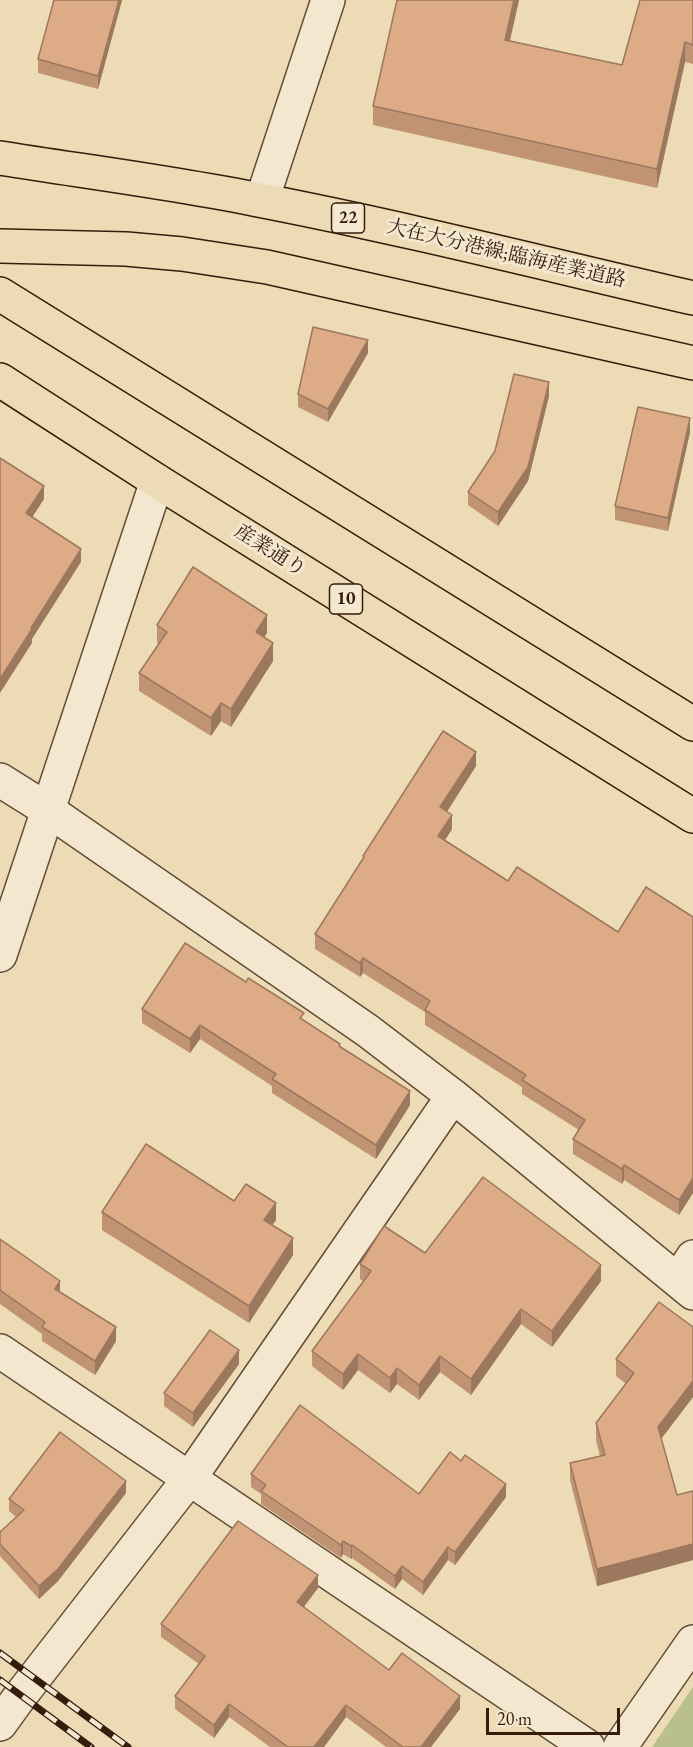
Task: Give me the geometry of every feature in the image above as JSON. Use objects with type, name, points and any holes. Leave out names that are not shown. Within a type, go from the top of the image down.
[{"type":"main road","name":"大在大分港線;臨海産業道路","points":[[0,158],[180,185],[262,200],[355,219],[693,297]]},
{"type":"main road","points":[[0,246],[126,249],[182,254],[267,267],[693,363]]},
{"type":"main road","points":[[0,294],[693,724]]},
{"type":"main road","name":"産業通り","points":[[0,380],[157,481],[693,816]]},
{"type":"street","points":[[262,200],[328,0]]},
{"type":"street","points":[[0,955],[157,481]]},
{"type":"street","points":[[0,780],[48,810],[368,1031],[688,1277]]},
{"type":"street","points":[[0,1724],[189,1479],[453,1096]]},
{"type":"street","points":[[0,1351],[588,1747]]},
{"type":"street","points":[[620,1747],[693,1642]]},
{"type":"green space","points":[[693,1687],[693,1747],[652,1747]]},
{"type":"building","points":[[54,0],[119,0],[98,76],[38,59]]},
{"type":"building","points":[[397,0],[514,0],[505,40],[622,65],[640,0],[693,0],[693,45],[685,42],[657,169],[373,106]]},
{"type":"building","points":[[313,327],[368,340],[328,409],[298,394]]},
{"type":"building","points":[[514,374],[549,382],[528,467],[498,512],[468,492],[495,451]]},
{"type":"building","points":[[638,407],[690,418],[668,518],[615,506]]},
{"type":"building","points":[[0,458],[44,486],[26,513],[81,549],[0,679]]},
{"type":"building","points":[[193,567],[267,615],[256,632],[273,643],[231,709],[221,703],[211,718],[139,673],[167,632],[157,625]]},
{"type":"building","points":[[443,731],[476,752],[440,807],[452,815],[438,836],[508,881],[517,867],[618,932],[646,887],[693,917],[693,1178],[679,1200],[624,1165],[622,1169],[573,1139],[585,1120],[522,1080],[526,1075],[425,1010],[430,1001],[363,958],[360,963],[315,934]]},
{"type":"building","points":[[185,943],[246,982],[248,978],[304,1013],[300,1018],[410,1091],[376,1145],[272,1079],[276,1074],[200,1025],[190,1039],[142,1009]]},
{"type":"building","points":[[146,1144],[234,1201],[246,1184],[276,1203],[264,1220],[293,1238],[249,1306],[102,1212]]},
{"type":"building","points":[[483,1177],[601,1265],[552,1331],[521,1309],[471,1379],[440,1356],[419,1385],[397,1368],[390,1378],[358,1354],[343,1374],[312,1351],[371,1271],[360,1264],[384,1226],[425,1253]]},
{"type":"building","points":[[0,1239],[60,1281],[55,1289],[116,1327],[95,1361],[42,1327],[45,1322],[0,1290]]},
{"type":"building","points":[[659,1302],[693,1327],[693,1381],[658,1427],[677,1495],[693,1491],[693,1544],[597,1569],[570,1463],[605,1455],[596,1423],[634,1373],[616,1359]]},
{"type":"building","points":[[210,1330],[239,1350],[193,1413],[164,1393]]},
{"type":"building","points":[[300,1405],[419,1494],[450,1452],[461,1461],[465,1455],[506,1484],[455,1552],[448,1547],[423,1582],[402,1566],[395,1576],[352,1545],[343,1541],[341,1545],[261,1491],[266,1485],[251,1474]]},
{"type":"building","points":[[60,1432],[126,1481],[58,1569],[39,1586],[0,1544],[0,1532],[24,1510],[9,1499]]},
{"type":"building","points":[[238,1521],[318,1575],[297,1602],[389,1670],[402,1653],[460,1696],[421,1747],[403,1747],[346,1705],[314,1747],[288,1747],[229,1704],[214,1725],[175,1696],[205,1656],[161,1624]]},
{"type":"railway","points":[[0,1653],[128,1747]]},
{"type":"railway","points":[[0,1680],[91,1747]]}]
